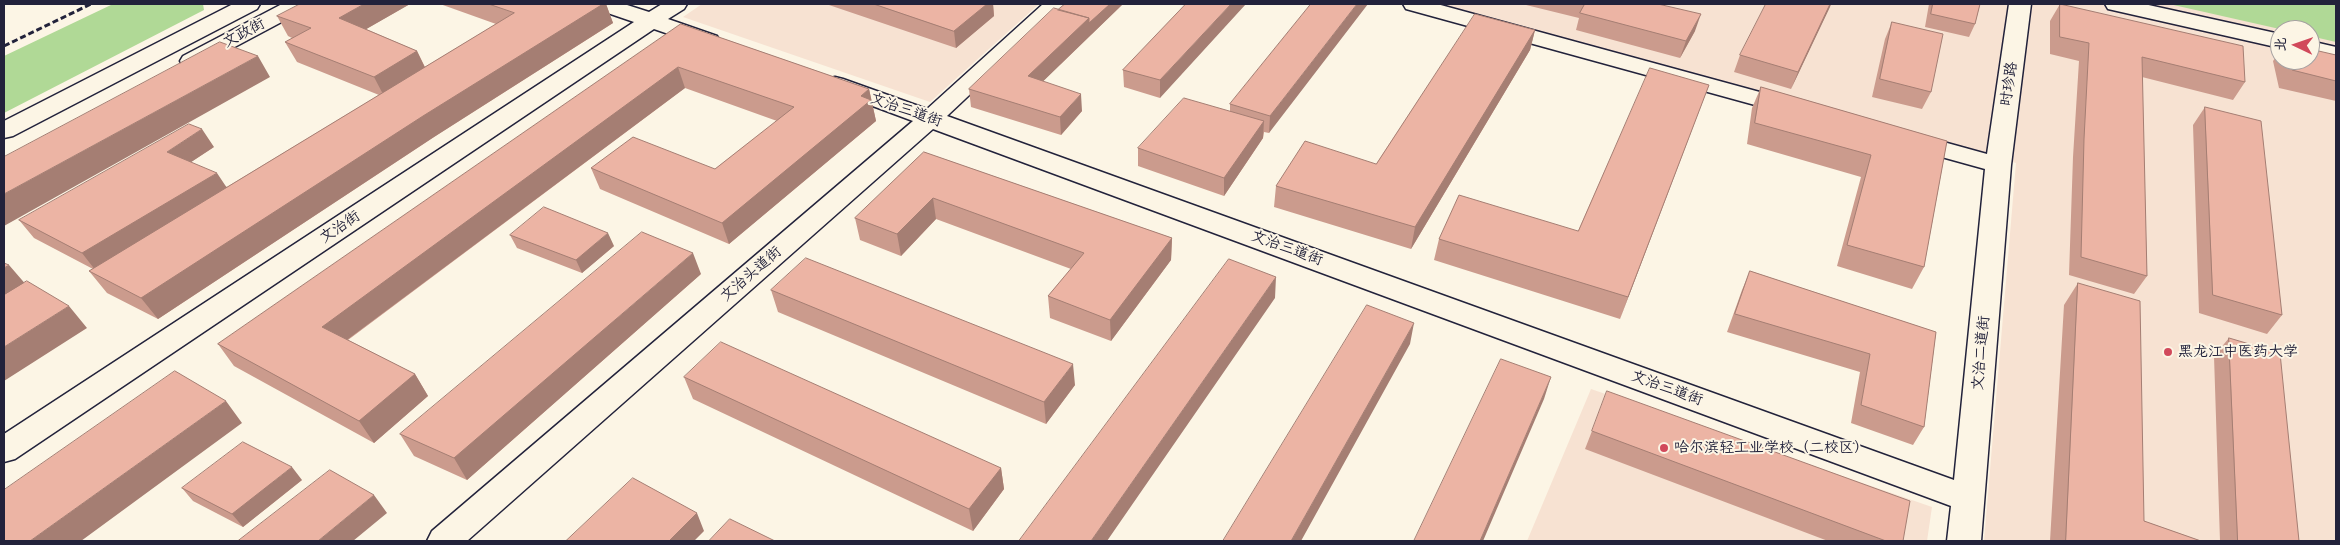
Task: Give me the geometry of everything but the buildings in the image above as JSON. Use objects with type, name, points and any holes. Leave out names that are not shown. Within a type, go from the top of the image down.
[{"type":"street","name":"文政街","points":[[4,131],[249,4]]},
{"type":"street","name":"文政街","points":[[168,73],[298,4]]},
{"type":"street","points":[[604,4],[735,50]]},
{"type":"street","name":"文治街","points":[[4,450],[676,4]]},
{"type":"street","name":"文治头道街","points":[[444,541],[931,118],[1055,4]]},
{"type":"street","points":[[1414,4],[1816,115]]},
{"type":"street","name":"时珍路","points":[[1998,165],[2020,4]]},
{"type":"street","points":[[2116,4],[2270,40]]},
{"type":"street","points":[[2320,50],[2336,54]]},
{"type":"street","name":"文治三道街","points":[[810,76],[931,118],[1967,498]]},
{"type":"street","points":[[1893,136],[1998,165]]},
{"type":"street","name":"文治二道街","points":[[1964,541],[1998,165]]},
{"type":"shaded area","points":[[702,4],[1039,4],[930,102],[683,17]]},
{"type":"shaded area","name":"黑龙江中医药大学","points":[[1435,4],[2336,4],[2336,541],[1984,541],[2016,163]]},
{"type":"shaded area","name":"哈尔滨轻工业学校（二校区）","points":[[1591,389],[1932,507],[1927,541],[1527,541]]},
{"type":"green space","points":[[113,4],[203,4],[204,10],[4,113],[4,56]]},
{"type":"green space","points":[[2169,4],[2336,4],[2336,42],[2320,38],[2320,20],[2270,20],[2270,27]]},
{"type":"railway","points":[[4,46],[91,4]]},
{"type":"place","name":"黑龙江中医药大学","points":[[2168,352]]},
{"type":"place","name":"哈尔滨轻工业学校（二校区）","points":[[1664,448]]}]
